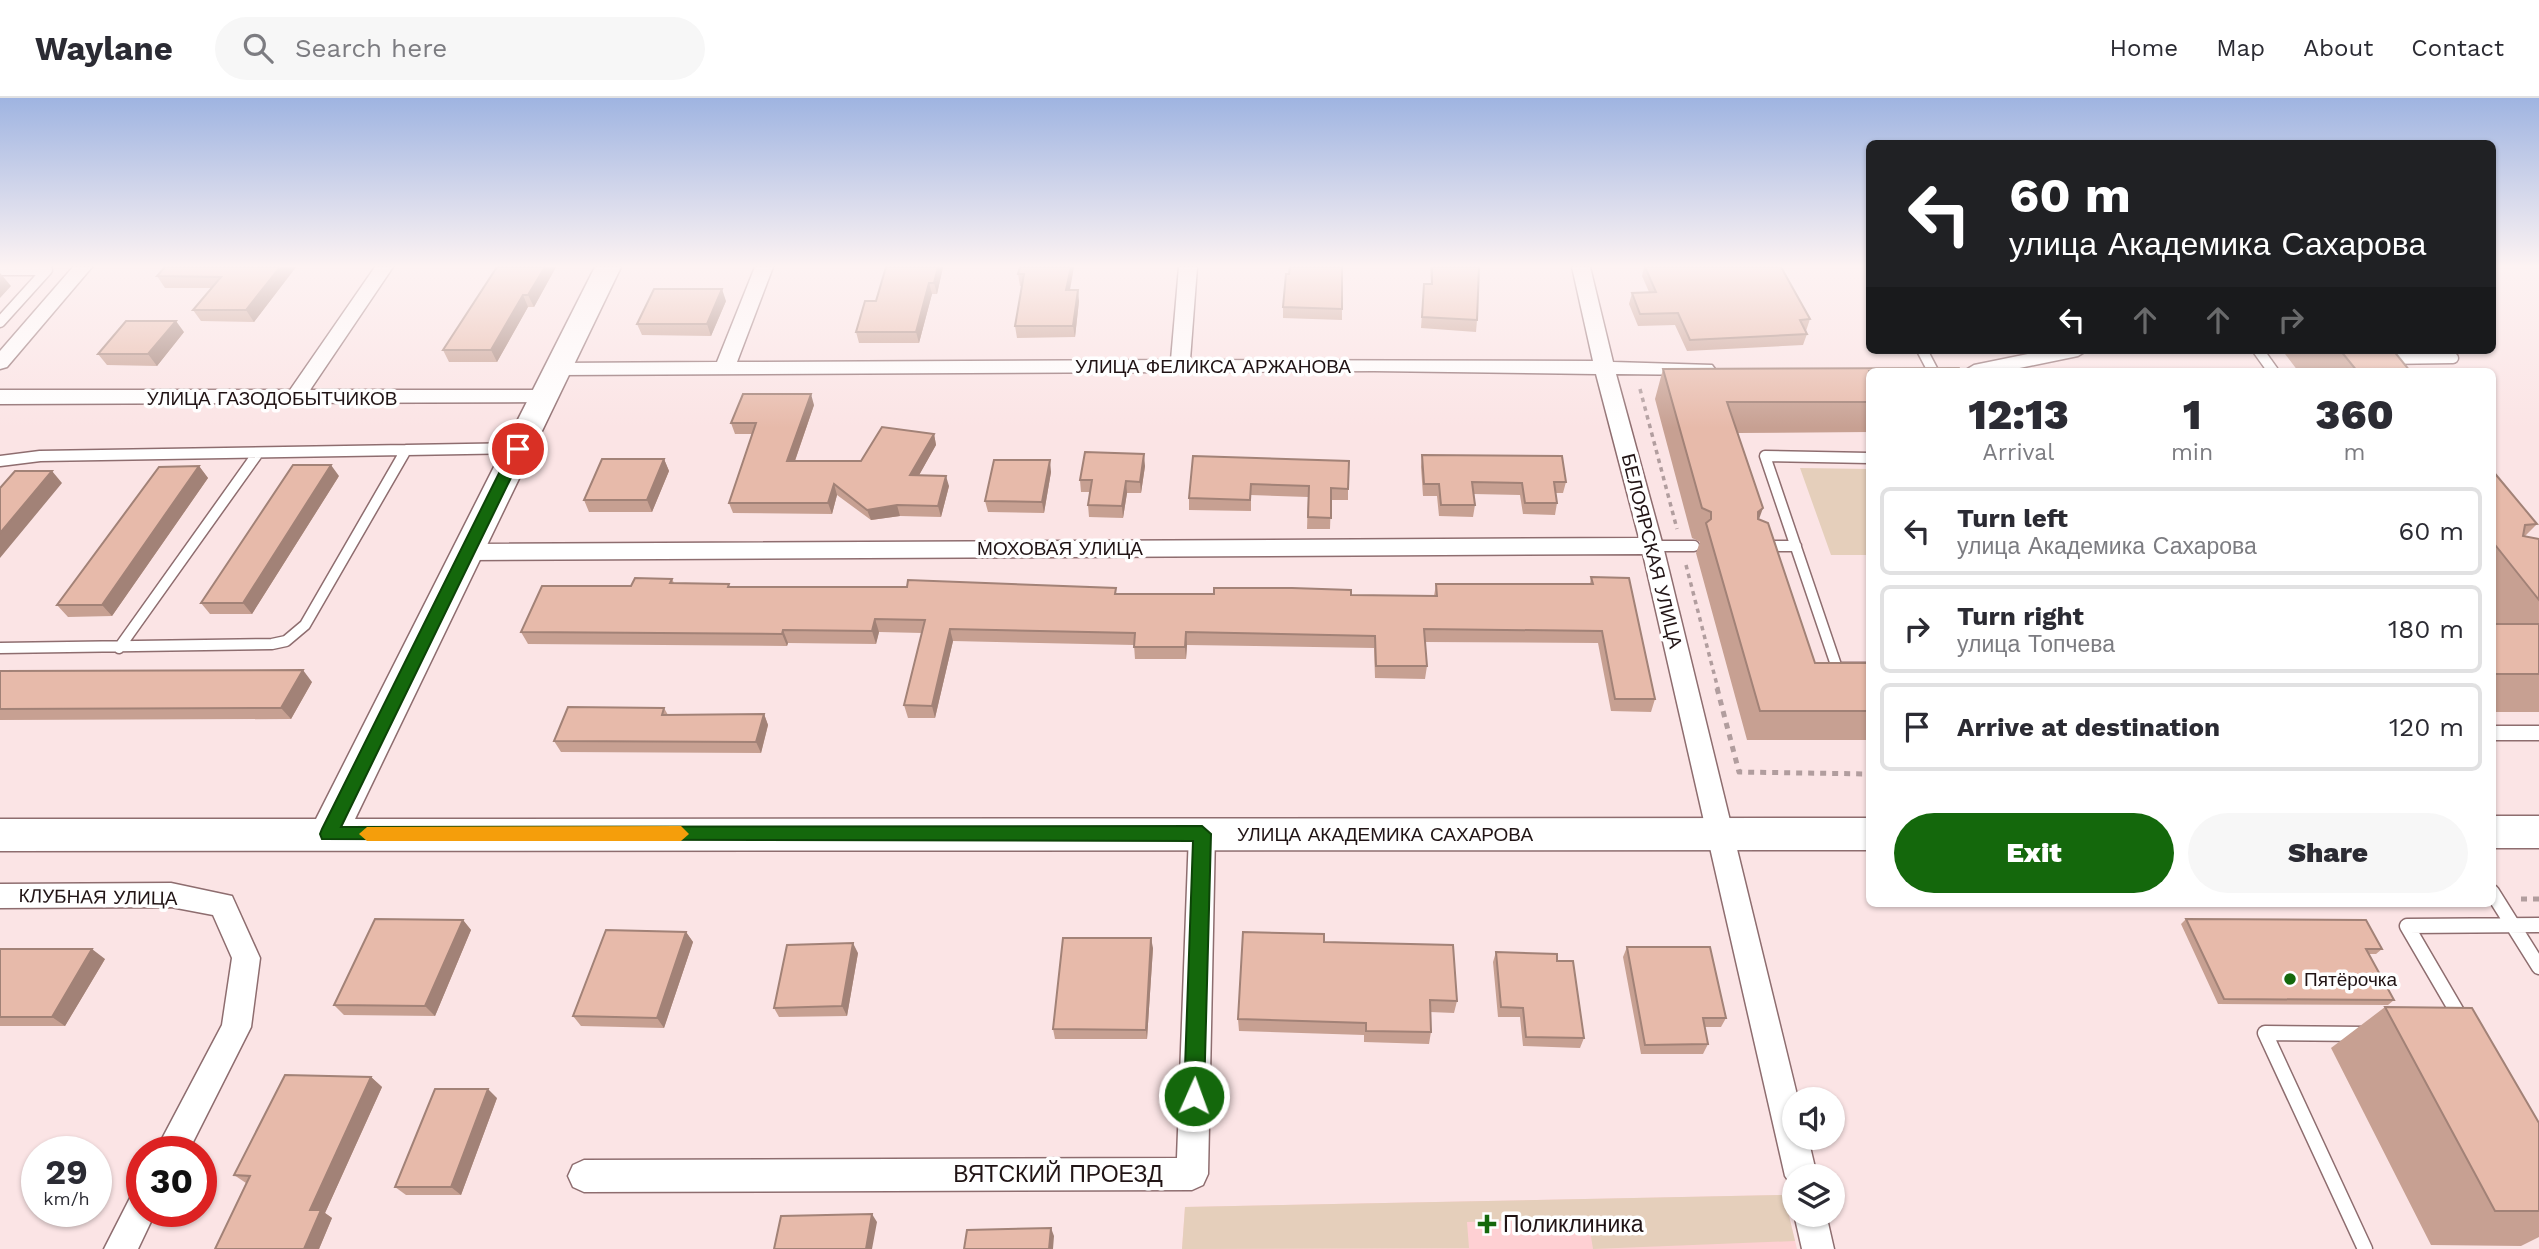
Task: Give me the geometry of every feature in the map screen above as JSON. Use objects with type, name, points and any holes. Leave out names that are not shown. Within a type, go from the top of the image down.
[{"type":"street","points":[[0,363],[37,321]]},
{"type":"street","points":[[295,398],[348,321]]},
{"type":"street","points":[[328,834],[582,321]]},
{"type":"street","points":[[725,368],[743,321]]},
{"type":"street","points":[[1180,366],[1184,321]]},
{"type":"street","name":"БЕЛОЯРСКАЯ УЛИЦА","points":[[1593,321],[1652,546],[1798,1164]]},
{"type":"street","points":[[1990,368],[2058,354]]},
{"type":"street","name":"УЛИЦА ФЕЛИКСА АРЖАНОВА","points":[[558,369],[1180,366],[1729,369]]},
{"type":"street","name":"УЛИЦА ГАЗОДОБЫТЧИКОВ","points":[[0,397],[543,397]]},
{"type":"street","name":"МОХОВАЯ УЛИЦА","points":[[467,552],[1652,546]]},
{"type":"street","points":[[2496,832],[2539,832]]},
{"type":"street","name":"ВЯТСКИЙ ПРОЕЗД","points":[[583,1176],[1192,1174],[1202,834]]},
{"type":"street","points":[[1721,835],[1866,834]]},
{"type":"street","name":"УЛИЦА АКАДЕМИКА САХАРОВА","points":[[0,835],[1721,835]]},
{"type":"street","name":"КЛУБНАЯ УЛИЦА","points":[[0,896],[172,895],[222,905],[246,958],[236,1027],[179,1136]]},
{"type":"street","points":[[120,1249],[132,1227]]},
{"type":"street","points":[[1813,1227],[1818,1249]]},
{"type":"lane","points":[[2369,359],[2453,358]]},
{"type":"lane","points":[[0,461],[40,456],[518,449]]},
{"type":"lane","points":[[0,648],[272,644],[297,634],[305,625],[406,450]]},
{"type":"lane","points":[[119,648],[258,453]]},
{"type":"lane","points":[[1866,458],[1765,456],[1837,668],[1866,668]]},
{"type":"lane","points":[[1652,546],[1694,546]]},
{"type":"lane","points":[[1754,546],[1796,546]]},
{"type":"lane","points":[[2496,733],[2539,733]]},
{"type":"lane","points":[[2496,899],[2539,967]]},
{"type":"lane","points":[[2458,1035],[2471,1036],[2407,926],[2539,925]]},
{"type":"lane","points":[[2365,1249],[2265,1033],[2389,1035]]},
{"type":"path","points":[[1653,386],[1640,386],[1740,772],[1866,774]]},
{"type":"shaded area","points":[[1800,468],[1866,469],[1866,555],[1831,555]]},
{"type":"shaded area","name":"Поликлиника","points":[[1782,1195],[1782,1227],[1792,1227],[1797,1249],[1182,1249],[1185,1207]]},
{"type":"shaded area","name":"Поликлиника","points":[[1782,1195],[1782,1227],[1792,1227],[1795,1241],[1593,1249],[1588,1218],[1467,1222],[1469,1248],[1182,1249],[1185,1207]]},
{"type":"building","points":[[126,321],[176,321],[148,354],[98,354]]},
{"type":"building","points":[[462,321],[508,321],[491,350],[443,350]]},
{"type":"building","points":[[639,321],[708,321],[707,324],[637,324]]},
{"type":"building","points":[[859,321],[919,321],[916,332],[856,332]]},
{"type":"building","points":[[1016,321],[1074,321],[1073,326],[1015,326]]},
{"type":"building","points":[[1681,321],[1800,321],[1807,334],[1690,340]]},
{"type":"building","points":[[2343,354],[2396,354],[2408,368],[2355,368]]},
{"type":"building","points":[[1866,368],[1866,402],[1727,402],[1763,508],[1758,512],[1758,519],[1768,523],[1815,663],[1866,663],[1866,711],[1760,711],[1706,523],[1711,519],[1711,512],[1702,508],[1663,369]]},
{"type":"building","points":[[743,394],[811,394],[787,461],[861,461],[882,427],[934,434],[910,475],[946,476],[938,506],[897,505],[867,510],[834,484],[828,503],[729,503],[756,423],[731,423]]},
{"type":"building","points":[[1085,452],[1144,454],[1140,482],[1126,481],[1122,506],[1088,505],[1092,480],[1080,480]]},
{"type":"building","points":[[1422,455],[1562,456],[1566,482],[1554,482],[1557,503],[1525,503],[1522,483],[1472,482],[1475,505],[1441,505],[1439,484],[1424,484]]},
{"type":"building","points":[[1193,456],[1349,461],[1348,489],[1331,488],[1331,518],[1308,517],[1309,486],[1251,484],[1250,500],[1189,498]]},
{"type":"building","points":[[602,459],[664,459],[647,500],[584,500]]},
{"type":"building","points":[[994,460],[1050,460],[1042,502],[985,501]]},
{"type":"building","points":[[293,465],[331,465],[243,603],[201,603]]},
{"type":"building","points":[[199,466],[102,605],[57,605],[159,467]]},
{"type":"building","points":[[15,471],[52,471],[0,533],[0,488]]},
{"type":"building","points":[[2496,475],[2537,524],[2525,525],[2523,536],[2539,539],[2539,600],[2496,546]]},
{"type":"building","points":[[1591,577],[1629,578],[1655,699],[1615,699],[1602,631],[1424,629],[1427,666],[1376,666],[1375,636],[1186,632],[1185,647],[1134,647],[1135,633],[950,629],[932,706],[904,705],[925,620],[875,619],[872,631],[783,630],[782,634],[521,632],[542,586],[631,586],[635,578],[672,579],[670,583],[729,584],[728,587],[907,587],[908,580],[1116,588],[1115,594],[1214,594],[1214,588],[1292,588],[1351,590],[1351,595],[1437,596],[1436,584],[1593,584]]},
{"type":"building","points":[[2496,624],[2539,624],[2539,674],[2496,674]]},
{"type":"building","points":[[303,670],[281,708],[0,709],[0,671]]},
{"type":"building","points":[[568,707],[664,708],[662,715],[764,714],[756,742],[554,741]]},
{"type":"building","points":[[375,919],[463,920],[425,1006],[334,1005]]},
{"type":"building","name":"Пятёрочка","points":[[2186,919],[2366,920],[2382,949],[2366,949],[2394,1000],[2224,999]]},
{"type":"building","points":[[606,930],[686,932],[657,1018],[573,1016]]},
{"type":"building","points":[[1243,932],[1324,934],[1324,942],[1453,945],[1457,1001],[1430,1000],[1431,1032],[1366,1031],[1366,1023],[1238,1019]]},
{"type":"building","points":[[1063,938],[1151,938],[1146,1030],[1053,1029]]},
{"type":"building","points":[[853,943],[842,1006],[774,1008],[787,945]]},
{"type":"building","points":[[1627,947],[1710,947],[1726,1018],[1703,1018],[1708,1044],[1645,1045]]},
{"type":"building","points":[[0,949],[92,949],[52,1017],[0,1017]]},
{"type":"building","points":[[1496,952],[1557,954],[1557,961],[1573,961],[1584,1038],[1526,1037],[1523,1008],[1501,1007]]},
{"type":"building","points":[[2385,1007],[2472,1008],[2539,1123],[2539,1211],[2495,1211]]},
{"type":"building","points":[[285,1075],[371,1077],[310,1210],[321,1210],[304,1249],[215,1249],[250,1176],[234,1175]]},
{"type":"building","points":[[435,1089],[488,1089],[451,1187],[395,1187]]},
{"type":"building","points":[[872,1214],[866,1249],[774,1249],[781,1216]]},
{"type":"building","points":[[1051,1228],[1049,1249],[964,1249],[967,1230]]},
{"type":"slow traffic","points":[[367,834],[681,834]]},
{"type":"place","name":"Пятёрочка","points":[[2290,979]]},
{"type":"place","name":"Поликлиника","points":[[1487,1224]]},
{"type":"route","points":[[518,449],[328,834],[1202,834],[1194,1096]]}]
